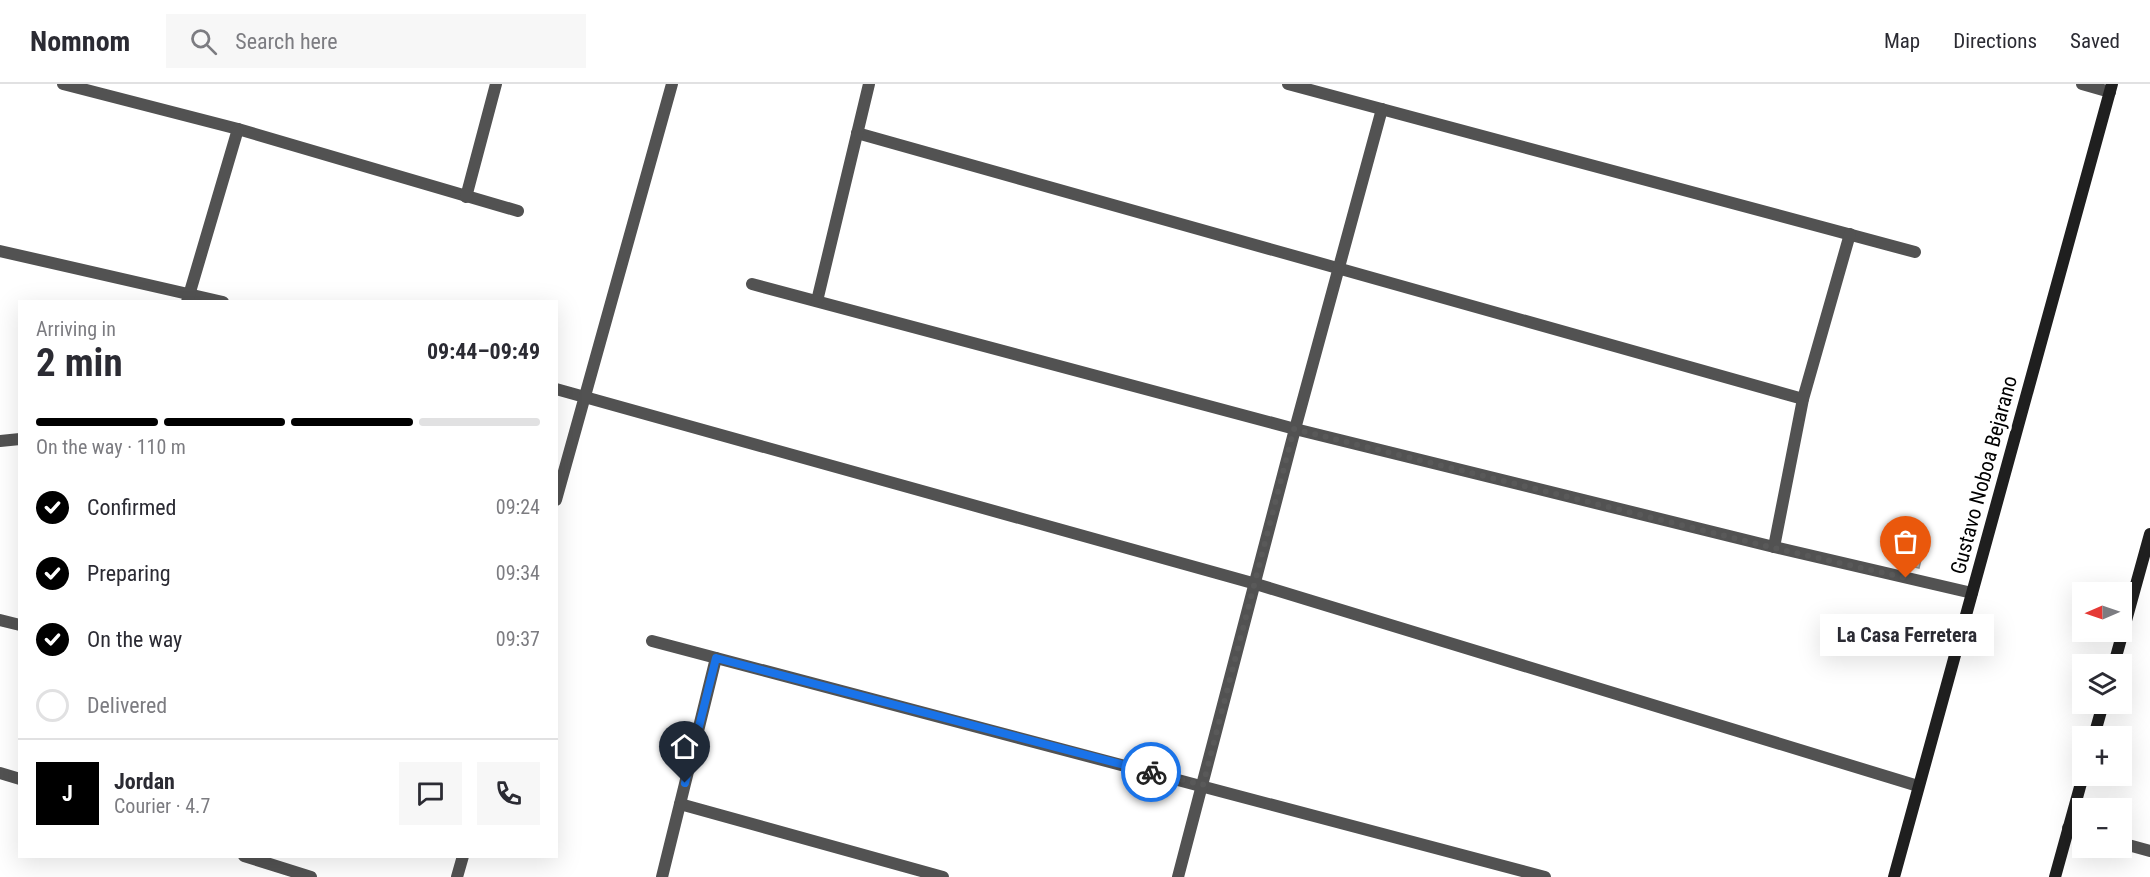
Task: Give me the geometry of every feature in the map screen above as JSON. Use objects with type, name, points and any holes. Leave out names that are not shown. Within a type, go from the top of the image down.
[{"type":"street","points":[[63,84],[238,129],[518,211]]},
{"type":"street","points":[[466,197],[496,84]]},
{"type":"street","points":[[558,493],[672,84]]},
{"type":"street","points":[[817,301],[869,84]]},
{"type":"street","points":[[1288,84],[1916,252]]},
{"type":"street","points":[[2082,84],[2111,88]]},
{"type":"street","name":"Gustavo Noboa Bejarano","points":[[1894,877],[2111,88]]},
{"type":"street","points":[[1178,877],[1256,584],[1294,429],[1382,109]]},
{"type":"street","points":[[189,297],[238,129]]},
{"type":"street","points":[[857,133],[1803,399]]},
{"type":"street","points":[[1774,548],[1803,399],[1850,234]]},
{"type":"street","points":[[0,251],[209,300]]},
{"type":"street","points":[[752,284],[1294,429],[1774,548],[1972,593]]},
{"type":"street","points":[[558,390],[1256,584],[1918,786]]},
{"type":"street","points":[[0,441],[18,439]]},
{"type":"street","points":[[2117,654],[2150,534]]},
{"type":"street","points":[[0,620],[18,625]]},
{"type":"street","points":[[652,641],[1545,877]]},
{"type":"street","points":[[662,877],[716,658]]},
{"type":"street","points":[[0,773],[18,778]]},
{"type":"street","points":[[2055,877],[2080,786]]},
{"type":"street","points":[[680,804],[943,877]]},
{"type":"street","points":[[2068,828],[2072,829]]},
{"type":"street","points":[[2132,846],[2150,851]]},
{"type":"street","points":[[255,858],[276,862],[311,877]]},
{"type":"street","points":[[458,877],[463,858]]},
{"type":"building","points":[[1908,547],[1923,551],[1919,568],[1903,564]]},
{"type":"way so far","points":[[1151,772],[1203,785],[1294,429],[1774,548],[1906,578]]},
{"type":"place","name":"La Casa Ferretera","points":[[1906,578]]},
{"type":"route","points":[[685,783],[716,658],[1151,772]]}]
